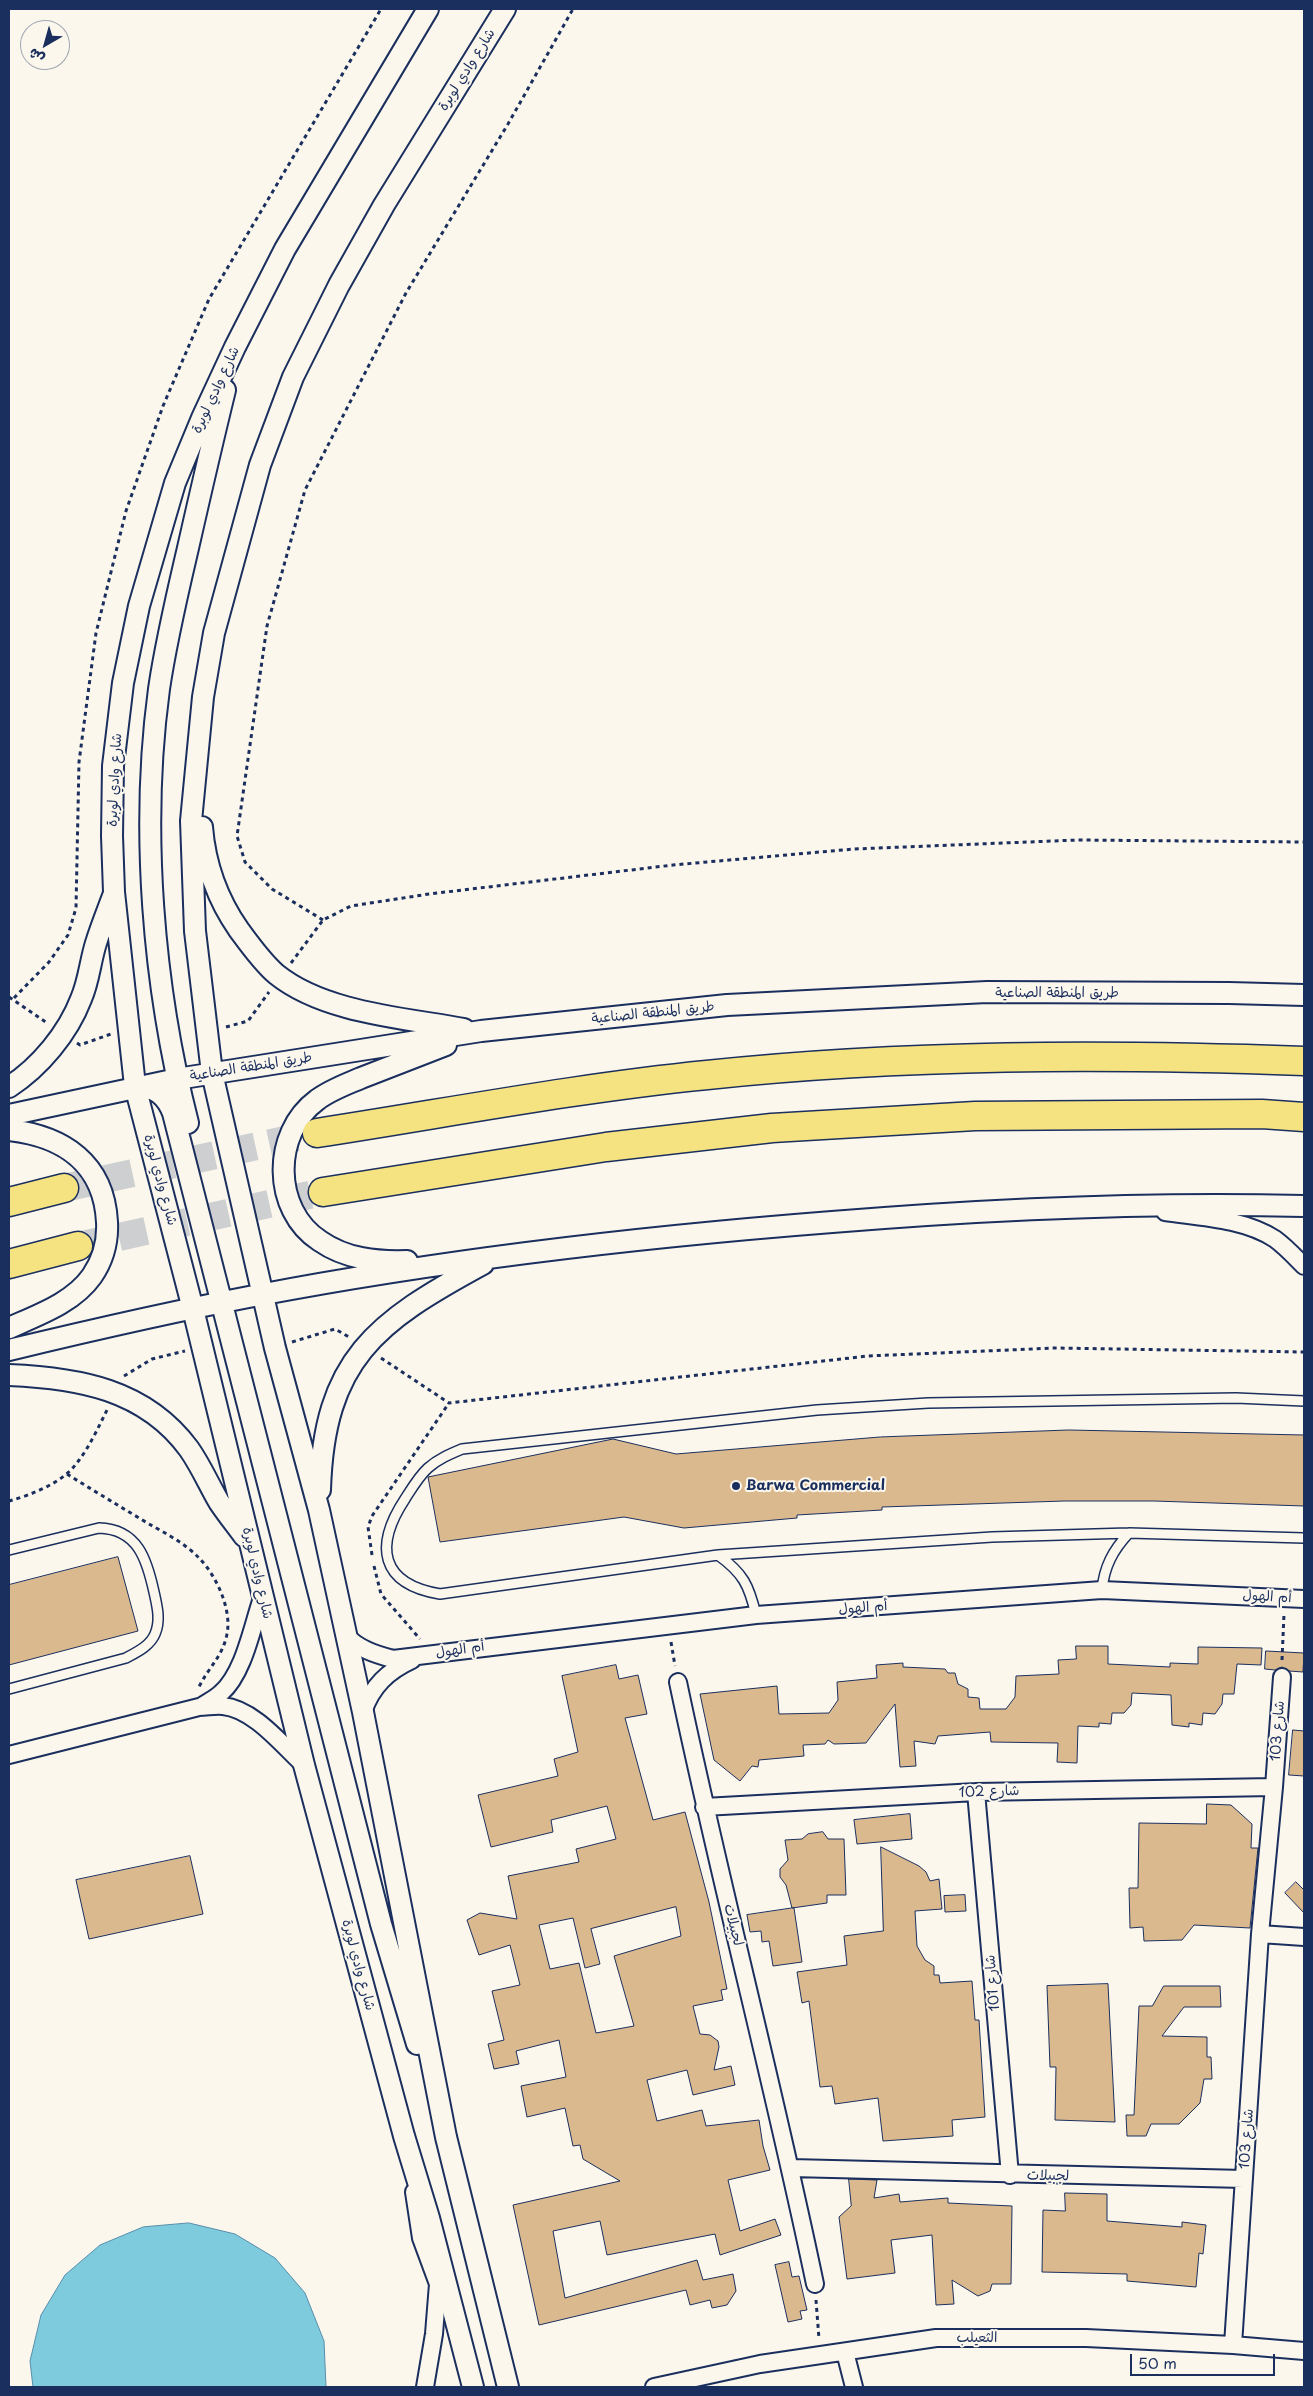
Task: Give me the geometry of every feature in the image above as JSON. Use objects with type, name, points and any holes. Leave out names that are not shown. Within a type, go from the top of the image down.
[{"type":"highway","points":[[318,1133],[606,1088],[707,1075],[838,1064],[1002,1056],[1160,1056],[1304,1061]]},
{"type":"highway","points":[[1262,1114],[1304,1124]]},
{"type":"highway","points":[[323,1192],[606,1147],[772,1128],[975,1116],[1262,1114],[1304,1117]]},
{"type":"highway","points":[[9,1202],[64,1188]]},
{"type":"highway","points":[[9,1264],[78,1246]]},
{"type":"street","name":"شارع وادي لوبرة","points":[[428,9],[285,249],[235,347],[202,418],[175,483],[140,606],[123,683],[113,766],[114,892],[135,1086],[193,1309],[304,1765],[404,2136],[429,2218],[473,2387]]},
{"type":"street","name":"شارع وادي لوبرة","points":[[505,9],[380,213],[339,285],[294,377],[260,465],[214,632],[196,761],[191,821],[195,931],[212,1073],[275,1348],[319,1510],[363,1712],[446,2136],[510,2384]]},
{"type":"street","points":[[235,347],[175,603],[159,689],[152,786],[151,849],[158,964],[166,1024],[177,1079],[228,1277],[240,1289],[263,1294]]},
{"type":"street","points":[[196,761],[203,843],[213,880],[228,914],[251,948],[281,976],[304,991],[353,1008],[481,1031]]},
{"type":"street","points":[[9,1087],[36,1066],[63,1034],[81,1000],[96,944],[114,892]]},
{"type":"street","name":"طريق المنطقة الصناعية","points":[[9,1115],[135,1086],[481,1031],[727,1005],[978,993],[1229,993],[1304,995]]},
{"type":"street","points":[[481,1031],[349,1084],[317,1100],[300,1117],[286,1142],[283,1165],[284,1182],[291,1207],[304,1227],[318,1241],[337,1252],[382,1262],[495,1257]]},
{"type":"street","points":[[135,1086],[154,1089],[170,1106],[223,1302],[381,1924],[446,2136]]},
{"type":"street","points":[[9,1130],[42,1135],[62,1144],[78,1156],[93,1172],[101,1189],[106,1207],[107,1230],[104,1252],[93,1275],[79,1291],[62,1303],[9,1328]]},
{"type":"street","points":[[1129,1205],[1231,1223],[1256,1230],[1274,1239],[1304,1266]]},
{"type":"street","points":[[9,1350],[143,1318],[263,1294],[495,1257],[736,1230],[909,1216],[1129,1205],[1304,1206]]},
{"type":"street","points":[[319,1510],[323,1439],[345,1373],[364,1346],[377,1333],[416,1302],[495,1257]]},
{"type":"street","points":[[9,1375],[52,1379],[116,1392],[144,1406],[188,1448],[219,1502],[250,1545]]},
{"type":"street","name":"أم الهول","points":[[345,1635],[355,1645],[373,1654],[393,1659],[667,1624],[756,1615],[1102,1590],[1304,1599]]},
{"type":"street","points":[[199,1707],[221,1694],[234,1678],[244,1658],[262,1598]]},
{"type":"street","name":"أم الهول","points":[[363,1712],[368,1698],[380,1681],[395,1668],[424,1655]]},
{"type":"street","name":"شارع 103","points":[[1233,2345],[1260,1934],[1282,1677]]},
{"type":"street","name":"لجبيلات","points":[[678,1682],[704,1807],[791,2168],[815,2284]]},
{"type":"street","points":[[9,1755],[199,1707],[223,1706],[242,1711],[260,1723],[304,1765]]},
{"type":"street","name":"شارع 102","points":[[704,1807],[976,1792],[1274,1787]]},
{"type":"street","name":"شارع 101","points":[[976,1792],[1010,2175]]},
{"type":"street","points":[[1260,1934],[1304,1937]]},
{"type":"street","points":[[404,2136],[421,2238],[438,2284],[434,2334],[425,2387]]},
{"type":"street","name":"لجبيلات","points":[[791,2168],[1010,2175],[1244,2179]]},
{"type":"street","name":"الثعيلب","points":[[654,2387],[760,2364],[936,2338],[1086,2338],[1233,2345],[1304,2351]]},
{"type":"street","points":[[845,2352],[854,2387]]},
{"type":"lane","points":[[1304,1401],[1198,1399],[910,1404],[817,1410],[462,1449],[438,1460],[416,1482],[394,1517],[386,1543],[388,1562],[396,1575],[420,1591],[440,1594],[718,1554],[992,1537],[1129,1533],[1304,1538]]},
{"type":"lane","points":[[9,1550],[84,1530],[109,1528],[132,1541],[142,1552],[150,1572],[158,1610],[158,1624],[155,1634],[148,1645],[126,1658],[9,1688]]},
{"type":"lane","points":[[1102,1590],[1108,1562],[1116,1546],[1129,1533]]},
{"type":"lane","points":[[718,1554],[736,1568],[746,1583],[756,1615]]},
{"type":"path","points":[[323,920],[272,889],[245,862],[238,836],[269,617],[305,490],[406,294],[508,124],[572,9]]},
{"type":"path","points":[[206,1031],[248,1021],[323,920],[351,906],[430,894],[674,865],[854,849],[1078,840],[1304,842]]},
{"type":"path","points":[[9,997],[80,1045],[129,1028]]},
{"type":"path","points":[[275,1348],[335,1329],[364,1346],[449,1403],[868,1356],[1055,1348],[1304,1352]]},
{"type":"path","points":[[9,1500],[28,1495],[67,1474],[77,1464],[92,1440],[123,1376],[152,1359],[202,1346]]},
{"type":"path","points":[[67,1474],[167,1535],[199,1557],[216,1582],[227,1615],[228,1632],[224,1648],[217,1660],[206,1672],[198,1688],[199,1707]]},
{"type":"path","points":[[1282,1677],[1285,1598]]},
{"type":"path","points":[[667,1624],[678,1682]]},
{"type":"path","points":[[815,2284],[820,2354]]},
{"type":"water","points":[[189,2223],[235,2234],[275,2258],[305,2293],[324,2341],[326,2387],[33,2387],[30,2361],[41,2315],[65,2275],[100,2245],[143,2227]]},
{"type":"building","points":[[1069,1430],[1304,1435],[1304,1506],[1154,1501],[1064,1501],[882,1507],[882,1510],[797,1515],[797,1518],[684,1528],[624,1517],[440,1542],[428,1477],[613,1439],[676,1454],[880,1437]]},
{"type":"building","points":[[118,1557],[138,1631],[9,1665],[9,1585]]},
{"type":"building","points":[[1076,1646],[1108,1646],[1108,1664],[1170,1667],[1170,1663],[1198,1664],[1198,1647],[1262,1648],[1261,1665],[1237,1664],[1234,1694],[1223,1694],[1222,1704],[1215,1714],[1203,1713],[1202,1725],[1189,1723],[1189,1727],[1172,1725],[1171,1695],[1132,1693],[1131,1705],[1124,1713],[1112,1713],[1111,1724],[1099,1723],[1099,1727],[1078,1726],[1077,1763],[1057,1762],[1058,1743],[991,1742],[990,1732],[938,1736],[935,1744],[914,1741],[916,1766],[900,1767],[895,1704],[866,1743],[834,1744],[828,1740],[825,1744],[803,1745],[804,1756],[759,1760],[758,1767],[752,1766],[740,1781],[714,1760],[700,1694],[777,1686],[779,1714],[829,1713],[838,1700],[837,1682],[877,1678],[876,1665],[903,1663],[903,1667],[945,1669],[948,1673],[955,1673],[958,1684],[968,1689],[968,1697],[979,1698],[980,1709],[1006,1709],[1015,1697],[1016,1676],[1059,1674],[1058,1660],[1076,1659]]},
{"type":"building","points":[[1266,1651],[1304,1653],[1303,1672],[1289,1671],[1282,1667],[1275,1670],[1265,1669]]},
{"type":"building","points":[[616,1665],[619,1679],[638,1675],[647,1714],[625,1718],[653,1820],[685,1812],[709,1902],[727,1989],[721,1990],[723,2000],[693,2006],[700,2034],[710,2035],[718,2041],[719,2047],[714,2070],[731,2066],[735,2085],[693,2095],[687,2070],[647,2080],[657,2121],[702,2110],[706,2126],[759,2120],[763,2146],[770,2170],[728,2180],[740,2231],[775,2219],[781,2235],[720,2255],[715,2234],[607,2255],[600,2221],[553,2231],[565,2298],[697,2260],[703,2280],[733,2274],[736,2291],[727,2305],[712,2308],[710,2300],[690,2305],[686,2290],[539,2325],[513,2205],[620,2181],[583,2159],[580,2145],[573,2146],[565,2108],[527,2117],[521,2086],[566,2077],[559,2040],[516,2051],[519,2064],[494,2069],[488,2044],[504,2040],[492,1991],[520,1985],[510,1945],[479,1955],[467,1920],[480,1913],[517,1919],[508,1876],[579,1862],[576,1849],[616,1839],[607,1806],[551,1820],[553,1832],[491,1847],[478,1795],[558,1776],[554,1759],[578,1752],[562,1676]],"holes":[[[676,1907],[681,1936],[614,1956],[634,2026],[596,2033],[579,1963],[550,1969],[539,1925],[573,1918],[585,1968],[600,1964],[591,1929]]]},
{"type":"building","points":[[1293,1730],[1304,1731],[1304,1776],[1289,1775]]},
{"type":"building","points":[[1207,1804],[1231,1805],[1252,1824],[1251,1848],[1258,1848],[1250,1928],[1194,1925],[1182,1940],[1144,1941],[1143,1927],[1130,1928],[1129,1888],[1138,1888],[1139,1823],[1206,1824]]},
{"type":"building","points":[[910,1814],[912,1839],[857,1844],[854,1820]]},
{"type":"building","points":[[823,1832],[828,1839],[844,1839],[846,1895],[827,1895],[827,1903],[792,1908],[786,1885],[780,1877],[780,1869],[788,1860],[785,1840],[802,1839],[808,1834]]},
{"type":"building","points":[[881,1847],[919,1866],[926,1872],[930,1881],[939,1879],[942,1909],[915,1911],[917,1946],[925,1960],[934,1966],[934,1975],[939,1975],[940,1983],[972,1981],[975,2020],[979,2020],[985,2117],[952,2120],[953,2136],[883,2141],[878,2098],[835,2104],[832,2086],[820,2087],[809,2001],[802,2003],[797,1972],[847,1965],[844,1936],[883,1931]]},
{"type":"building","points":[[190,1856],[203,1914],[89,1939],[76,1880]]},
{"type":"building","points":[[1296,1882],[1304,1890],[1304,1913],[1285,1893]]},
{"type":"building","points":[[965,1895],[966,1911],[945,1912],[944,1896]]},
{"type":"building","points":[[794,1908],[802,1962],[773,1966],[769,1941],[762,1942],[761,1931],[750,1932],[747,1915]]},
{"type":"building","points":[[1108,1984],[1115,2122],[1055,2120],[1056,2067],[1050,2067],[1047,1986]]},
{"type":"building","points":[[1164,1986],[1220,1986],[1221,2007],[1184,2007],[1162,2036],[1207,2037],[1207,2057],[1211,2057],[1212,2079],[1204,2079],[1200,2103],[1179,2124],[1151,2124],[1146,2136],[1127,2136],[1126,2115],[1134,2115],[1139,2006],[1152,2006]]},
{"type":"building","points":[[849,2179],[877,2180],[874,2198],[899,2194],[900,2202],[948,2198],[948,2203],[1012,2206],[1011,2284],[992,2284],[990,2291],[978,2296],[952,2280],[954,2304],[936,2305],[932,2235],[891,2240],[895,2273],[847,2279],[839,2217],[851,2206]]},
{"type":"building","points":[[1065,2193],[1107,2194],[1107,2221],[1182,2227],[1182,2222],[1206,2225],[1203,2254],[1199,2253],[1196,2287],[1127,2281],[1127,2274],[1042,2272],[1043,2210],[1065,2211]]},
{"type":"building","points":[[789,2262],[792,2277],[799,2276],[807,2310],[800,2311],[802,2319],[788,2322],[775,2265]]},
{"type":"tunnel","points":[[64,1188],[317,1133]]},
{"type":"tunnel","points":[[78,1246],[323,1192]]},
{"type":"place","name":"Barwa Commercial","points":[[736,1486]]}]
